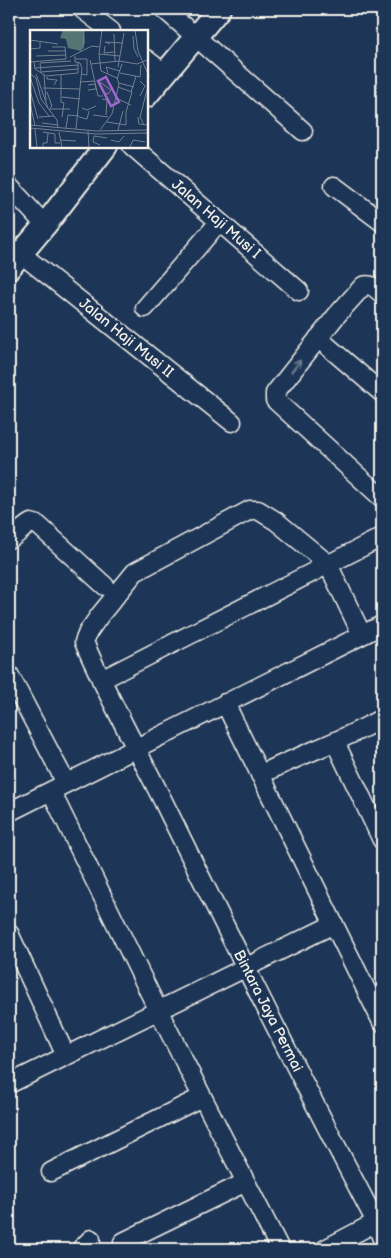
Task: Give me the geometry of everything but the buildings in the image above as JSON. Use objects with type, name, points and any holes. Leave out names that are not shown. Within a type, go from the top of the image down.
[{"type":"street","points":[[82,9],[110,30]]},
{"type":"street","points":[[164,9],[303,130]]},
{"type":"street","points":[[148,93],[219,9]]},
{"type":"street","points":[[148,61],[164,73]]},
{"type":"street","points":[[15,261],[104,148]]},
{"type":"street","name":"Jalan Haji Musi I","points":[[134,148],[299,291]]},
{"type":"street","points":[[9,186],[45,225]]},
{"type":"street","points":[[334,186],[382,222]]},
{"type":"street","points":[[145,308],[219,222]]},
{"type":"street","name":"Jalan Haji Musi II","points":[[15,261],[232,422]]},
{"type":"street","points":[[382,294],[372,285],[363,286],[318,338],[275,393],[275,400],[382,498]]},
{"type":"street","points":[[318,338],[382,393]]},
{"type":"street","name":"Bintara Jaya Permai","points":[[328,564],[276,521],[258,510],[250,510],[135,572],[100,615],[88,632],[84,642],[100,680],[137,748],[245,968],[379,1220],[382,1239]]},
{"type":"street","points":[[9,539],[26,525],[32,523],[38,525],[105,586]]},
{"type":"street","points":[[100,680],[382,537]]},
{"type":"street","points":[[328,564],[362,635]]},
{"type":"street","points":[[9,812],[382,625]]},
{"type":"street","points":[[9,674],[158,1010],[280,1249]]},
{"type":"street","points":[[226,703],[382,1022]]},
{"type":"street","points":[[260,775],[279,765],[354,734],[382,718]]},
{"type":"street","points":[[335,742],[382,840]]},
{"type":"street","points":[[9,1084],[334,924]]},
{"type":"street","points":[[9,934],[66,1056]]},
{"type":"street","points":[[51,1172],[202,1097]]},
{"type":"street","points":[[124,1242],[246,1182]]},
{"type":"street","points":[[325,1249],[379,1220]]}]
